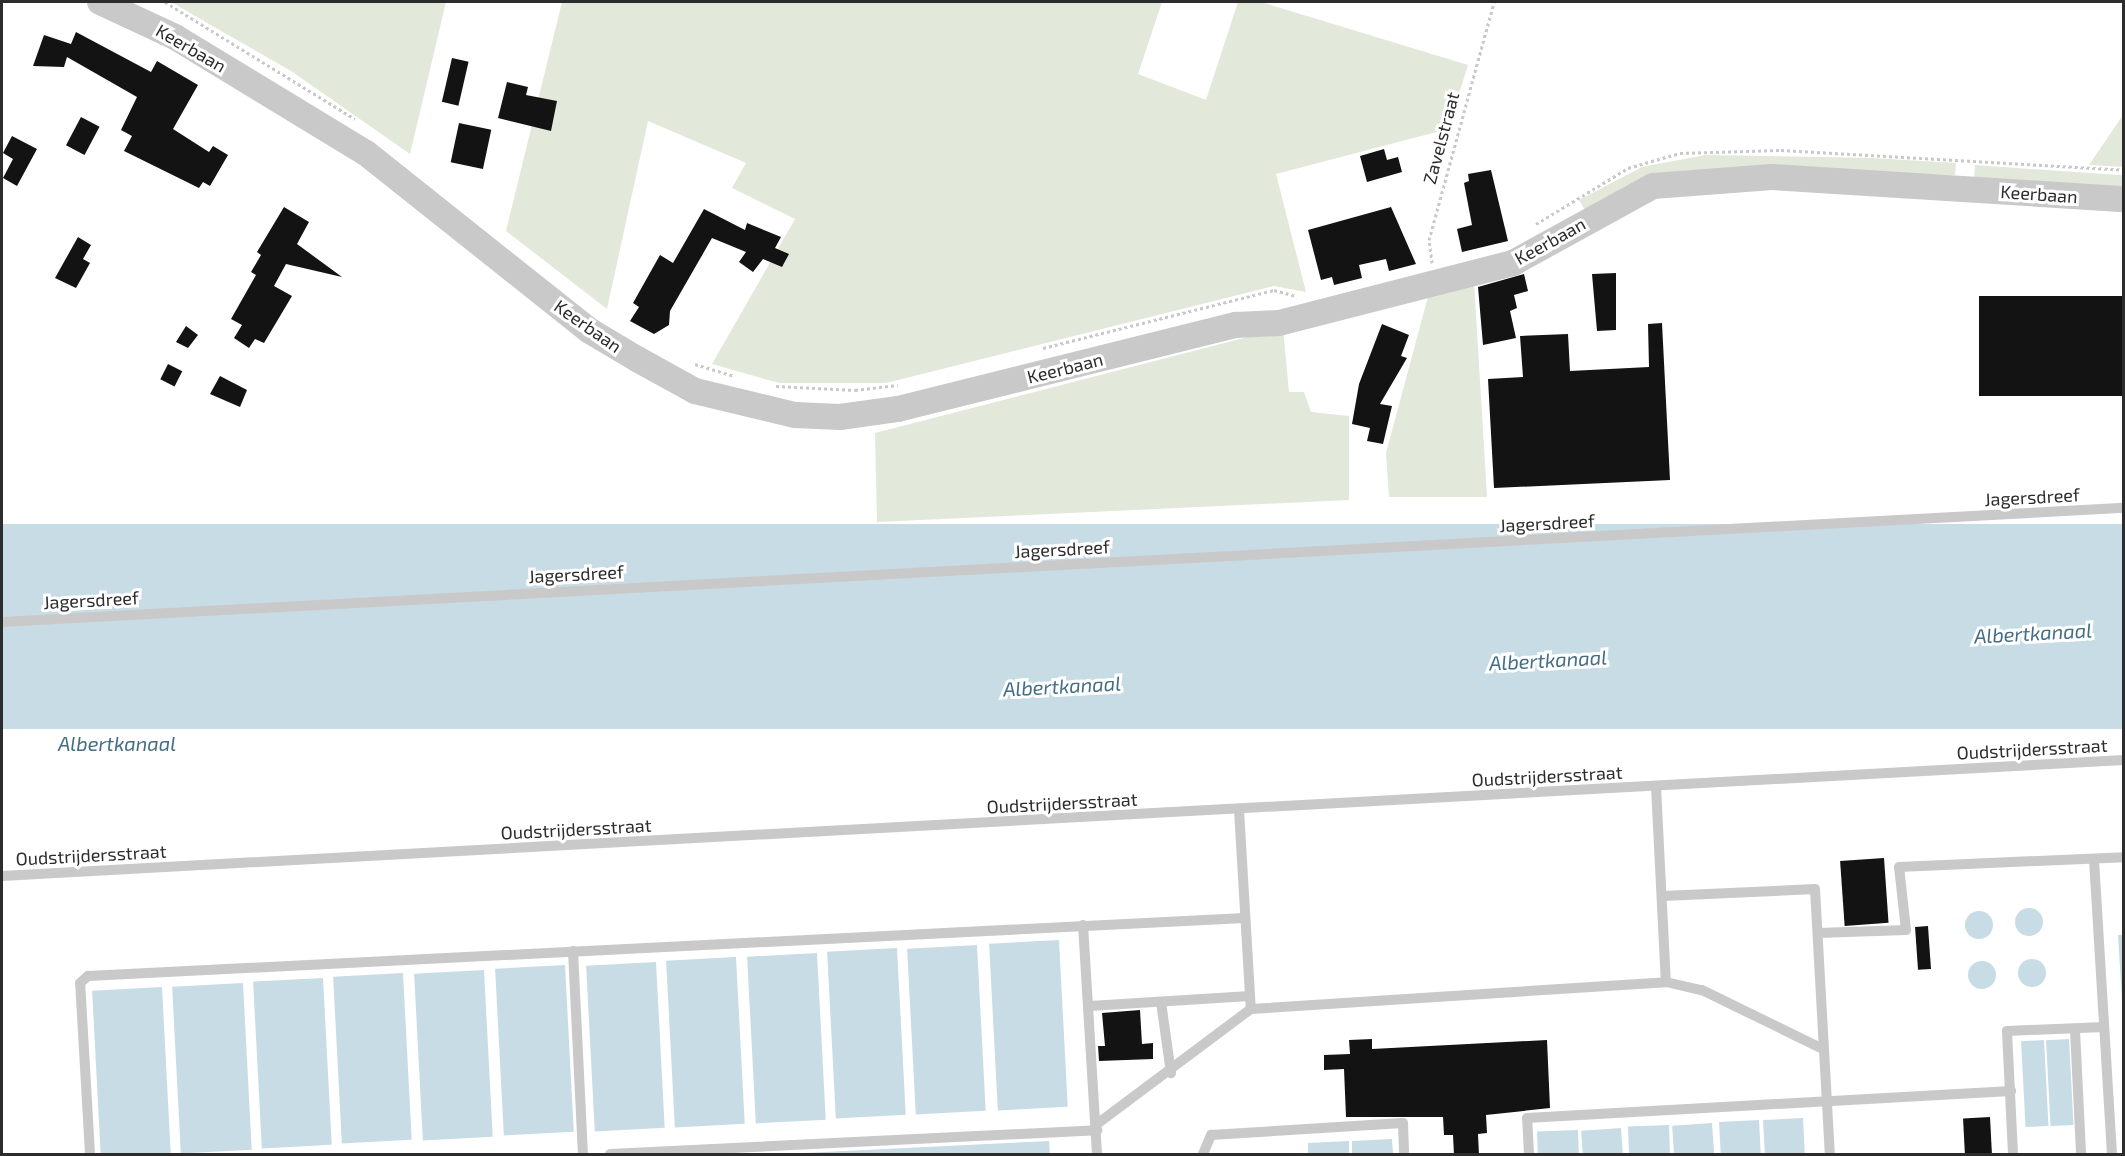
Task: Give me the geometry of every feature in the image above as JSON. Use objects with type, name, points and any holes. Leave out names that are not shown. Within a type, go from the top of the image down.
[{"type":"street","name":"Keerbaan","points":[[100,2],[175,37],[366,153],[590,331],[694,391],[740,404],[840,417],[898,409],[1433,270],[1513,263],[1653,186],[1697,180],[1772,177],[2124,199]]},
{"type":"lane","name":"Jagersdreef","points":[[2,622],[2124,508]]},
{"type":"lane","name":"Oudstrijdersstraat","points":[[2,876],[2124,760]]},
{"type":"lane","points":[[1656,787],[1666,982]]},
{"type":"lane","points":[[1239,810],[1251,1009]]},
{"type":"lane","points":[[1818,933],[1906,930],[1899,867],[2094,860],[2124,856]]},
{"type":"lane","points":[[2094,860],[2112,1155]]},
{"type":"lane","points":[[1663,896],[1815,889],[1824,1101],[1830,1155]]},
{"type":"lane","points":[[90,1155],[80,983],[84,977],[1245,918]]},
{"type":"lane","points":[[1083,925],[1090,1006],[1097,1155]]},
{"type":"lane","points":[[573,951],[583,1155]]},
{"type":"lane","points":[[610,1155],[1097,1127],[1171,1073],[1251,1009],[1666,982],[1702,990],[1823,1049]]},
{"type":"lane","points":[[1090,1006],[1250,996]]},
{"type":"lane","points":[[1161,1002],[1171,1073]]},
{"type":"lane","points":[[2013,1155],[2007,1031],[2075,1030],[2104,1027]]},
{"type":"lane","points":[[2075,1030],[2081,1155]]},
{"type":"lane","points":[[1529,1155],[1527,1118],[2011,1091]]},
{"type":"lane","points":[[1203,1155],[1211,1135],[1403,1123],[1404,1155]]},
{"type":"path","points":[[165,2],[358,121]]},
{"type":"path","name":"Zavelstraat","points":[[1433,270],[1429,240],[1494,2]]},
{"type":"path","points":[[1528,232],[1628,168],[1680,153],[1781,150],[2124,170]]},
{"type":"path","points":[[1036,350],[1274,290],[1301,297]]},
{"type":"path","points":[[689,362],[747,380]]},
{"type":"path","points":[[767,385],[855,390],[908,384]]},
{"type":"shaded area","points":[[171,2],[446,2],[410,154],[291,71]]},
{"type":"shaded area","points":[[562,2],[1162,2],[1138,74],[1206,100],[1238,2],[1261,2],[1468,65],[1448,129],[1276,174],[1306,292],[1274,286],[886,383],[779,383],[712,364],[795,219],[732,188],[746,163],[648,121],[607,309],[506,231]]},
{"type":"shaded area","points":[[2123,115],[2123,167],[2089,165]]},
{"type":"shaded area","points":[[1705,155],[1872,158],[1956,163],[1955,175],[1690,170],[1669,173],[1585,210],[1579,200],[1642,167]]},
{"type":"shaded area","points":[[1975,165],[2123,175],[2122,188],[1974,178]]},
{"type":"shaded area","points":[[1474,282],[1487,497],[1389,497],[1386,453],[1429,293]]},
{"type":"shaded area","points":[[1283,328],[1289,392],[1304,392],[1311,412],[1349,416],[1349,500],[877,522],[875,433]]},
{"type":"water","name":"Albertkanaal","points":[[2,524],[2123,524],[2123,729],[2,729]]},
{"type":"water","points":[[2029,908],[2039,912],[2043,922],[2039,932],[2029,936],[2019,932],[2015,922],[2019,912]]},
{"type":"water","points":[[1979,911],[1989,915],[1993,925],[1989,935],[1979,939],[1969,935],[1965,925],[1969,915]]},
{"type":"water","points":[[2118,935],[2123,935],[2123,1017]]},
{"type":"water","points":[[1059,940],[1068,1107],[998,1110],[989,944]]},
{"type":"water","points":[[977,945],[986,1111],[916,1114],[907,949]]},
{"type":"water","points":[[897,948],[906,1115],[836,1118],[827,952]]},
{"type":"water","points":[[817,953],[826,1120],[756,1123],[747,957]]},
{"type":"water","points":[[736,957],[745,1124],[675,1127],[666,961]]},
{"type":"water","points":[[2032,959],[2042,963],[2046,973],[2042,983],[2032,987],[2022,983],[2018,973],[2022,963]]},
{"type":"water","points":[[1982,961],[1992,965],[1996,975],[1992,985],[1982,989],[1972,985],[1968,975],[1972,965]]},
{"type":"water","points":[[656,962],[665,1128],[595,1131],[586,966]]},
{"type":"water","points":[[565,965],[574,1132],[504,1135],[495,969]]},
{"type":"water","points":[[484,970],[493,1137],[423,1140],[414,974]]},
{"type":"water","points":[[403,973],[412,1140],[342,1143],[333,977]]},
{"type":"water","points":[[323,978],[332,1145],[262,1148],[253,982]]},
{"type":"water","points":[[243,983],[252,1150],[181,1153],[172,987]]},
{"type":"water","points":[[162,987],[171,1154],[101,1154],[92,991]]},
{"type":"water","points":[[2069,1039],[2074,1125],[2051,1126],[2046,1040]]},
{"type":"water","points":[[2044,1040],[2049,1126],[2026,1127],[2021,1041]]},
{"type":"water","points":[[1803,1118],[1805,1154],[1765,1154],[1763,1120]]},
{"type":"water","points":[[1759,1120],[1761,1154],[1721,1154],[1719,1122]]},
{"type":"water","points":[[1712,1123],[1714,1154],[1674,1154],[1672,1126]]},
{"type":"water","points":[[1669,1125],[1670,1154],[1629,1154],[1628,1126]]},
{"type":"water","points":[[1621,1128],[1623,1154],[1583,1154],[1581,1131]]},
{"type":"water","points":[[1578,1130],[1579,1154],[1538,1154],[1537,1131]]},
{"type":"water","points":[[1392,1139],[1393,1154],[1352,1154],[1352,1141]]},
{"type":"water","points":[[1049,1141],[1050,1154],[783,1154]]},
{"type":"water","points":[[1349,1141],[1349,1154],[1308,1154],[1308,1143]]},
{"type":"building","points":[[76,32],[151,72],[157,61],[198,85],[173,129],[209,152],[213,146],[228,155],[210,186],[203,182],[199,188],[124,151],[132,136],[121,130],[137,97],[67,57],[64,67],[33,66],[44,35],[71,44]]},
{"type":"building","points":[[452,58],[469,62],[458,106],[442,102]]},
{"type":"building","points":[[507,82],[528,87],[526,95],[557,101],[551,131],[498,118]]},
{"type":"building","points":[[81,117],[100,127],[85,155],[66,145]]},
{"type":"building","points":[[459,123],[491,130],[483,169],[451,162]]},
{"type":"building","points":[[12,136],[37,149],[17,186],[3,178],[13,159],[3,153]]},
{"type":"building","points":[[1384,149],[1387,160],[1398,157],[1402,172],[1367,182],[1360,156]]},
{"type":"building","points":[[1491,170],[1508,241],[1462,252],[1457,229],[1472,225],[1464,183],[1469,181],[1468,174]]},
{"type":"building","points":[[284,207],[309,222],[297,244],[342,277],[286,264],[274,286],[292,296],[264,343],[255,339],[249,348],[234,338],[242,325],[231,319],[256,275],[251,272],[261,255],[257,252]]},
{"type":"building","points":[[1391,207],[1416,264],[1389,271],[1386,259],[1359,265],[1362,278],[1334,285],[1332,277],[1321,280],[1308,230]]},
{"type":"building","points":[[704,209],[745,230],[747,223],[781,237],[775,248],[789,254],[782,267],[763,259],[753,272],[739,262],[746,252],[712,238],[670,311],[669,325],[654,334],[630,321],[639,307],[633,303],[660,255],[673,263]]},
{"type":"building","points":[[78,237],[91,245],[83,259],[90,263],[76,288],[55,278]]},
{"type":"building","points":[[1616,273],[1616,330],[1597,331],[1592,274]]},
{"type":"building","points":[[1524,274],[1528,291],[1514,295],[1517,308],[1510,311],[1516,338],[1483,345],[1478,287]]},
{"type":"building","points":[[1979,296],[2124,296],[2124,396],[1979,396]]},
{"type":"building","points":[[1662,323],[1670,480],[1494,488],[1488,379],[1523,377],[1520,336],[1568,334],[1570,371],[1649,367],[1648,324]]},
{"type":"building","points":[[1382,324],[1409,335],[1401,356],[1407,358],[1380,404],[1392,406],[1383,444],[1367,441],[1370,428],[1352,424],[1359,384]]},
{"type":"building","points":[[186,326],[198,335],[188,348],[176,342]]},
{"type":"building","points":[[168,364],[182,371],[175,386],[160,379]]},
{"type":"building","points":[[220,376],[247,390],[240,407],[210,394]]},
{"type":"building","points":[[1884,858],[1889,923],[1845,926],[1840,861]]},
{"type":"building","points":[[1928,926],[1931,969],[1918,970],[1915,927]]},
{"type":"building","points":[[1140,1010],[1142,1044],[1153,1043],[1153,1059],[1099,1061],[1098,1046],[1105,1046],[1102,1013]]},
{"type":"building","points":[[1372,1039],[1372,1049],[1547,1040],[1550,1108],[1486,1115],[1487,1133],[1478,1134],[1479,1155],[1454,1155],[1453,1135],[1444,1135],[1443,1117],[1346,1117],[1344,1069],[1324,1070],[1324,1055],[1350,1054],[1349,1040]]},
{"type":"building","points":[[1990,1117],[1992,1154],[1965,1154],[1963,1118]]}]
